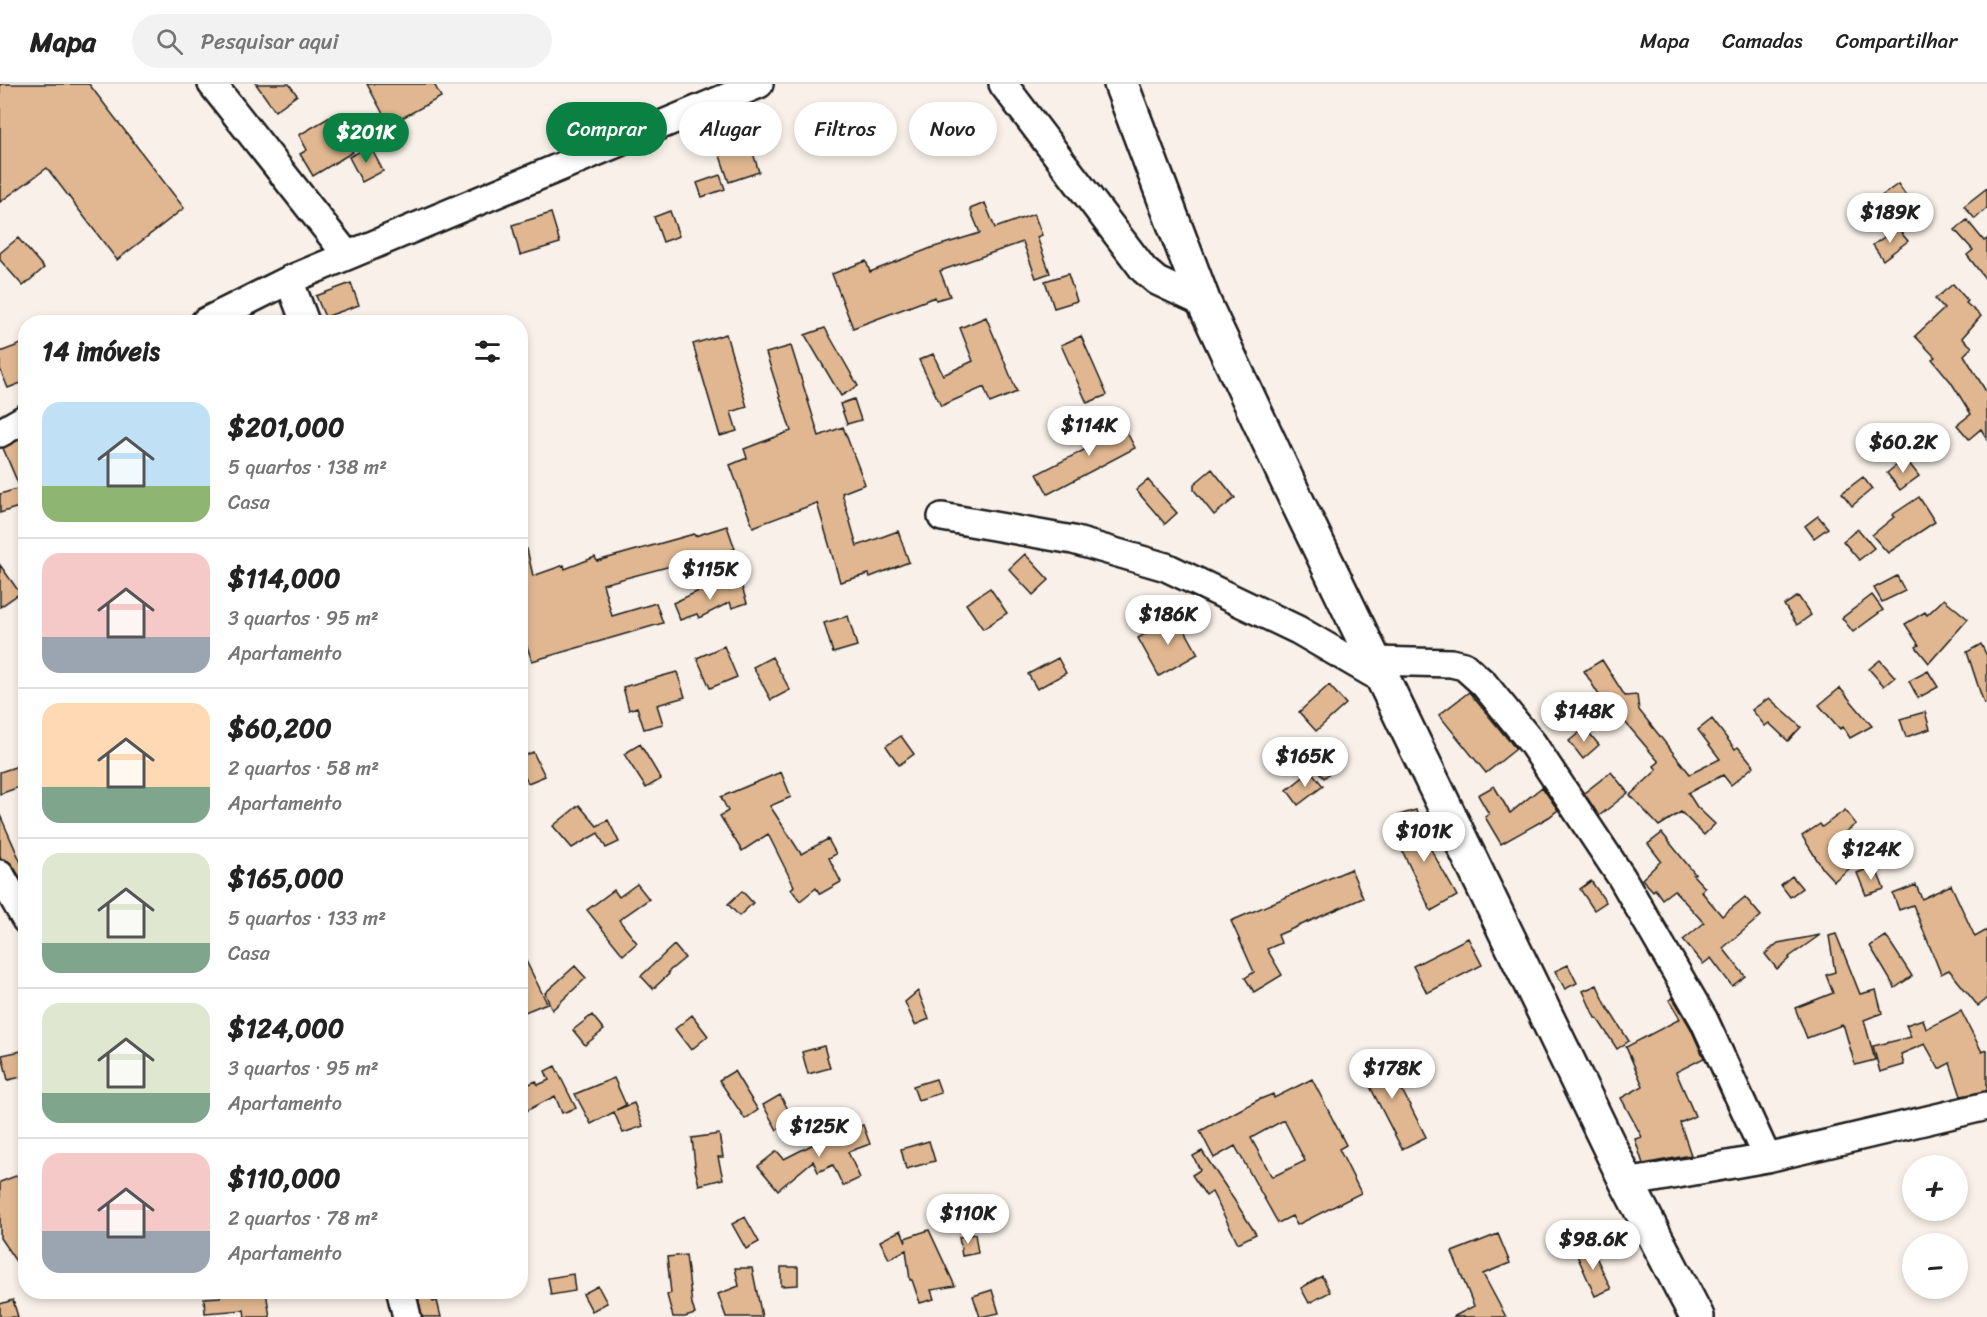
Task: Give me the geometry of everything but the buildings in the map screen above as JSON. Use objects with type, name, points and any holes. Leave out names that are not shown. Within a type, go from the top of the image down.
[{"type":"main road","points":[[1120,84],[1204,303],[1293,493],[1627,1183],[1697,1317]]},
{"type":"street","points":[[212,84],[347,255]]},
{"type":"street","points":[[219,315],[289,280],[347,255],[759,84]]},
{"type":"street","points":[[1003,84],[1144,270],[1157,281],[1204,303]]},
{"type":"street","points":[[289,280],[302,315]]},
{"type":"street","points":[[0,433],[18,423]]},
{"type":"street","points":[[942,517],[1073,540],[1166,567],[1379,670],[1451,663],[1464,666],[1484,684],[1532,743],[1622,878],[1704,1020],[1767,1158]]},
{"type":"street","points":[[0,874],[18,906]]},
{"type":"street","points":[[1627,1183],[1767,1158],[1987,1106]]},
{"type":"street","points":[[403,1299],[407,1317]]}]
